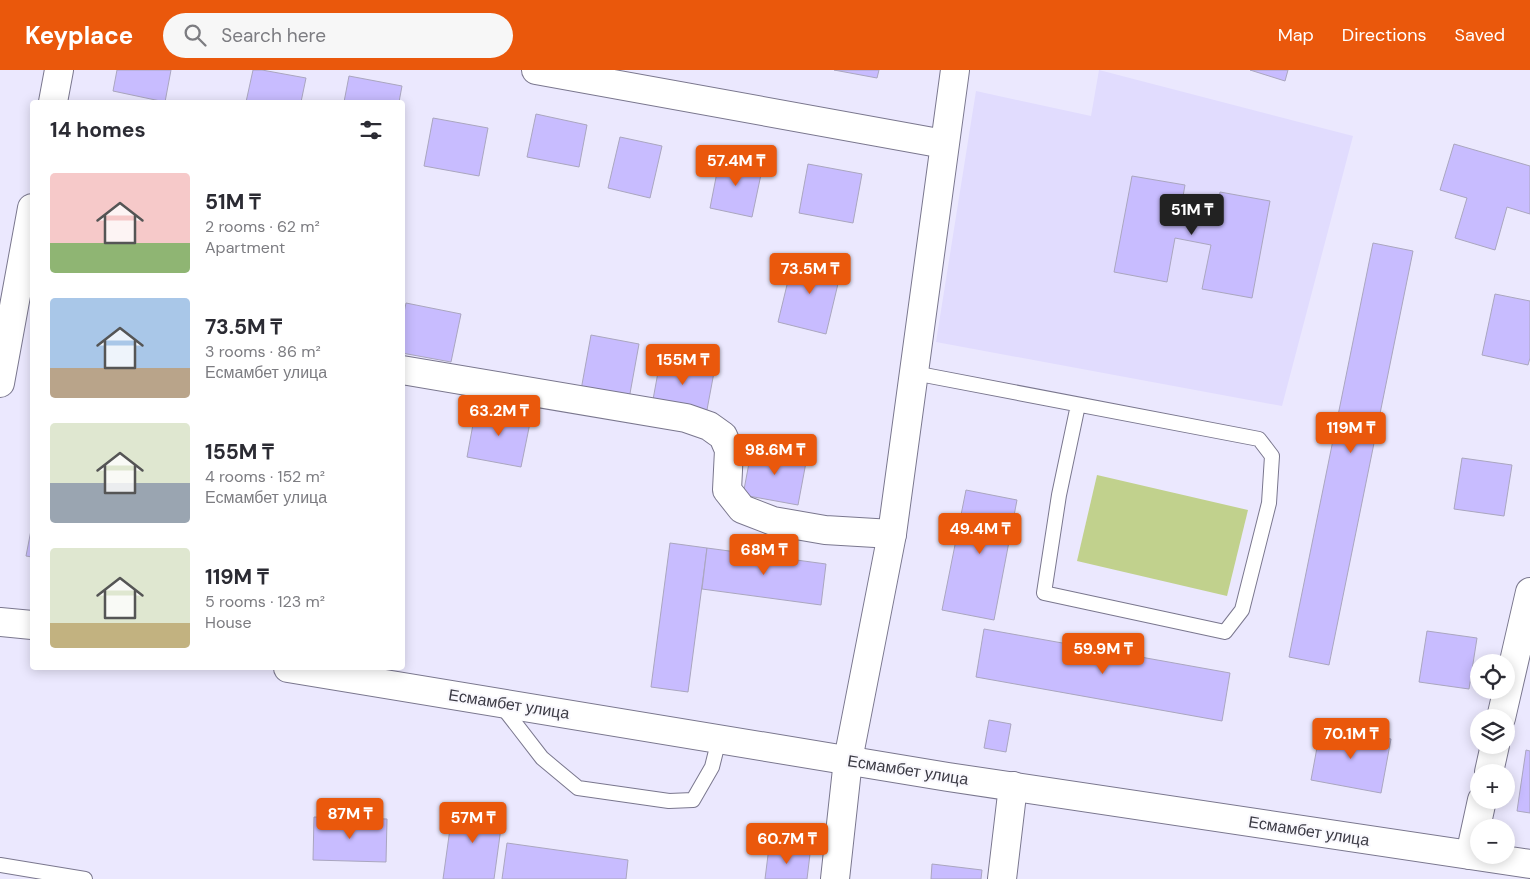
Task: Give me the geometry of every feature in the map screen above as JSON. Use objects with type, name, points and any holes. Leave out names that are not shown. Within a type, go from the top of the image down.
[{"type":"street","points":[[53,100],[59,70]]},
{"type":"street","points":[[536,70],[944,144]]},
{"type":"street","points":[[835,879],[848,760],[892,534],[954,70]]},
{"type":"street","points":[[0,384],[23,306],[30,230]]},
{"type":"street","points":[[405,371],[686,418],[709,426],[723,436],[729,450],[728,490],[742,509],[773,521],[825,530],[892,534]]},
{"type":"street","points":[[1503,709],[1530,592]]},
{"type":"street","points":[[0,622],[30,625]]},
{"type":"street","name":"Есмамбет улица","points":[[300,670],[848,760],[1470,855]]},
{"type":"street","points":[[1002,879],[1013,786]]},
{"type":"street","name":"Есмамбет улица","points":[[1515,862],[1530,864]]},
{"type":"lane","points":[[914,373],[1259,439],[1272,456],[1269,503],[1242,610],[1225,632],[1044,593],[1059,496],[1078,405]]},
{"type":"lane","points":[[499,702],[542,758],[578,788],[669,801],[693,800],[712,767],[719,739]]},
{"type":"lane","points":[[0,865],[85,879]]},
{"type":"shaded area","points":[[1099,70],[1353,136],[1282,406],[936,342],[976,91],[1091,116]]},
{"type":"green space","points":[[1097,475],[1248,510],[1227,596],[1077,561]]},
{"type":"building","points":[[117,70],[171,70],[165,100],[156,100],[113,91]]},
{"type":"building","points":[[253,70],[306,78],[301,100],[246,100]]},
{"type":"building","points":[[834,70],[879,70],[877,78]]},
{"type":"building","points":[[1250,70],[1288,70],[1285,81]]},
{"type":"building","points":[[349,76],[402,86],[399,100],[344,100]]},
{"type":"building","points":[[536,114],[587,125],[579,167],[527,157]]},
{"type":"building","points":[[433,118],[488,128],[479,176],[424,166]]},
{"type":"building","points":[[620,137],[662,146],[650,198],[608,188]]},
{"type":"building","points":[[1454,144],[1530,166],[1530,214],[1507,207],[1495,250],[1455,238],[1467,198],[1440,190]]},
{"type":"building","points":[[720,157],[763,165],[752,217],[710,208]]},
{"type":"building","points":[[808,164],[862,174],[853,223],[799,213]]},
{"type":"building","points":[[1132,176],[1185,185],[1180,213],[1215,219],[1220,192],[1270,201],[1252,298],[1202,289],[1211,245],[1175,238],[1167,282],[1114,272]]},
{"type":"building","points":[[1373,243],[1413,251],[1329,665],[1289,657]]},
{"type":"building","points":[[794,256],[842,267],[826,334],[778,322]]},
{"type":"building","points":[[1495,294],[1530,301],[1530,358],[1528,365],[1482,355]]},
{"type":"building","points":[[406,303],[461,314],[451,362],[405,354]]},
{"type":"building","points":[[591,335],[639,344],[629,399],[581,390]]},
{"type":"building","points":[[661,356],[715,367],[706,415],[652,405]]},
{"type":"building","points":[[476,408],[531,418],[521,467],[467,457]]},
{"type":"building","points":[[752,447],[807,457],[798,505],[743,495]]},
{"type":"building","points":[[1462,458],[1512,465],[1504,516],[1454,509]]},
{"type":"building","points":[[966,490],[1017,500],[994,620],[942,610]]},
{"type":"building","points":[[30,535],[30,557],[26,556]]},
{"type":"building","points":[[670,543],[707,548],[688,692],[651,687]]},
{"type":"building","points":[[707,548],[826,564],[821,605],[702,589]]},
{"type":"building","points":[[984,629],[1230,673],[1222,721],[976,677]]},
{"type":"building","points":[[1427,631],[1477,638],[1474,654],[1470,654],[1469,689],[1419,682]]},
{"type":"building","points":[[989,720],[1011,724],[1006,752],[984,748]]},
{"type":"building","points":[[1321,726],[1391,739],[1381,793],[1311,780]]},
{"type":"building","points":[[1526,750],[1530,751],[1530,813],[1517,811]]},
{"type":"building","points":[[453,807],[503,813],[494,879],[443,879]]},
{"type":"building","points":[[314,817],[387,819],[386,862],[313,860]]},
{"type":"building","points":[[507,843],[628,860],[626,879],[502,879]]},
{"type":"building","points":[[769,847],[810,854],[807,879],[765,879]]},
{"type":"building","points":[[932,864],[982,870],[981,879],[931,879]]}]
